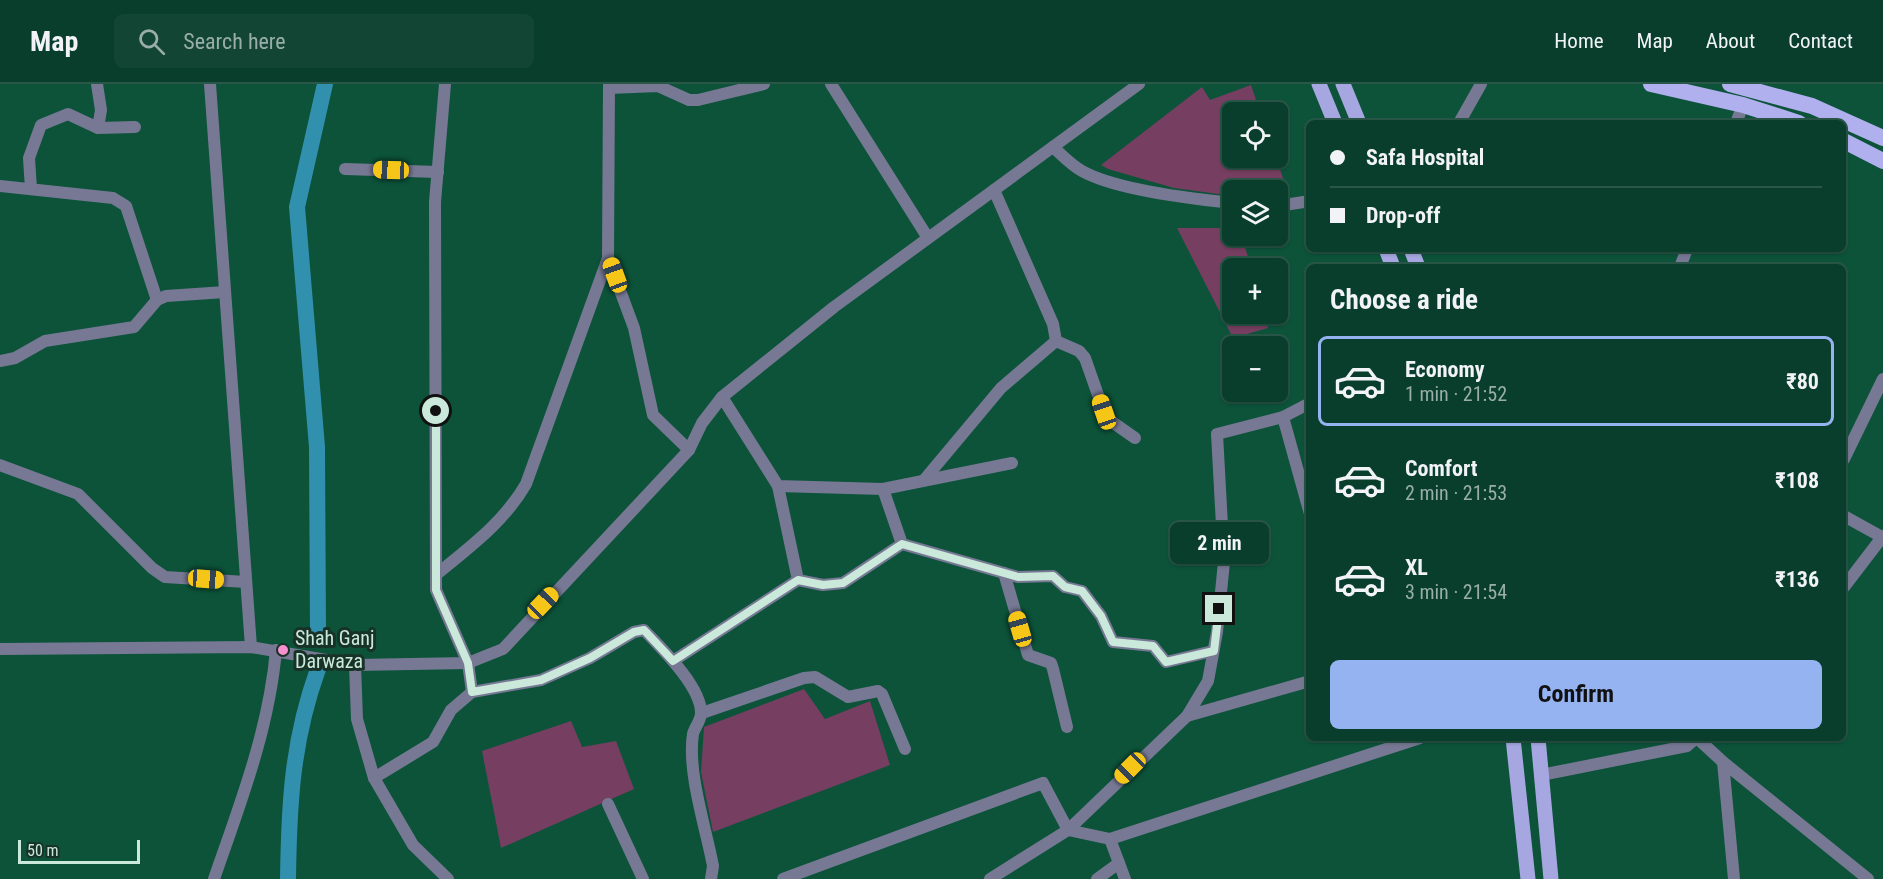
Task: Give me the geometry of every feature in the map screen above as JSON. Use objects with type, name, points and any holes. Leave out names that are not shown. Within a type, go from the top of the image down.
[{"type":"highway","points":[[1651,84],[1743,105],[1790,120]]},
{"type":"highway","points":[[1730,84],[1812,106],[1843,120]]},
{"type":"highway","points":[[1846,121],[1883,138]]},
{"type":"highway","points":[[1846,142],[1883,161]]},
{"type":"main road","points":[[1319,84],[1334,120]]},
{"type":"main road","points":[[1343,84],[1358,120]]},
{"type":"main road","points":[[1513,741],[1528,879]]},
{"type":"main road","points":[[1538,741],[1551,879]]},
{"type":"street","points":[[97,84],[101,110],[98,129]]},
{"type":"street","points":[[210,84],[251,647]]},
{"type":"street","points":[[445,84],[435,202],[436,590],[468,663],[472,692]]},
{"type":"street","points":[[437,573],[498,524],[515,503],[526,484],[608,258],[609,86],[658,86],[688,100],[698,100],[764,84]]},
{"type":"street","points":[[831,84],[928,238]]},
{"type":"street","points":[[0,649],[251,647],[355,665],[468,663],[503,649],[688,450],[702,423],[722,397],[834,307],[1139,84]]},
{"type":"street","points":[[1461,120],[1481,84]]},
{"type":"street","points":[[1737,120],[1743,105]]},
{"type":"street","points":[[31,189],[29,158],[41,125],[68,114],[98,129],[135,127]]},
{"type":"street","points":[[1053,147],[1082,171],[1110,181],[1192,198],[1222,202]]},
{"type":"street","points":[[345,169],[438,172]]},
{"type":"street","points":[[0,186],[113,198],[126,206],[157,300]]},
{"type":"street","points":[[994,190],[1053,324],[1056,341]]},
{"type":"street","points":[[1288,204],[1306,202]]},
{"type":"street","points":[[608,258],[634,328],[653,416],[688,450]]},
{"type":"street","points":[[0,361],[15,358],[45,341],[134,327],[157,300],[166,296],[225,292]]},
{"type":"street","points":[[1056,341],[1079,351],[1085,358],[1108,419],[1135,438]]},
{"type":"street","points":[[924,480],[1000,388],[1056,341]]},
{"type":"street","points":[[1846,455],[1883,379]]},
{"type":"street","points":[[722,397],[778,486],[798,580]]},
{"type":"street","points":[[990,879],[1044,842],[1068,830],[1186,716],[1208,681],[1214,651],[1224,562],[1217,434],[1283,417],[1306,405]]},
{"type":"street","points":[[1283,417],[1306,500]]},
{"type":"street","points":[[778,486],[883,489],[1012,463]]},
{"type":"street","points":[[0,465],[78,494],[152,568],[165,577],[246,582]]},
{"type":"street","points":[[883,489],[902,544]]},
{"type":"street","points":[[1846,517],[1882,536],[1846,584]]},
{"type":"street","points":[[673,661],[798,580],[823,585],[843,583],[902,544],[1018,577],[1053,576],[1065,587],[1082,591],[1101,616],[1113,642],[1153,646],[1166,662],[1214,651]]},
{"type":"street","points":[[1004,573],[1028,655],[1051,663],[1067,728]]},
{"type":"street","points":[[374,778],[433,742],[451,710],[472,692],[541,680],[590,658],[634,632],[644,630],[673,661],[695,692],[702,713],[693,734],[694,773],[714,866],[711,879]]},
{"type":"street","points":[[214,879],[260,746],[274,680],[276,650]]},
{"type":"street","points":[[355,665],[357,719],[374,778],[413,845],[448,879]]},
{"type":"street","points":[[702,713],[804,678],[815,677],[848,697],[878,691],[882,694],[905,749]]},
{"type":"street","points":[[1186,716],[1306,682]]},
{"type":"street","points":[[783,879],[1043,783],[1068,830],[1110,839],[1411,741]]},
{"type":"street","points":[[1541,775],[1687,746],[1693,741]]},
{"type":"street","points":[[1699,741],[1865,878]]},
{"type":"street","points":[[1722,762],[1734,879]]},
{"type":"street","points":[[608,804],[643,879]]},
{"type":"street","points":[[1110,839],[1125,879]]},
{"type":"street","points":[[1097,879],[1119,863]]},
{"type":"shaded area","points":[[1251,85],[1257,102],[1222,102],[1222,168],[1280,168],[1284,180],[1222,180],[1222,195],[1174,188],[1101,165],[1202,87],[1210,100]]},
{"type":"shaded area","points":[[1177,228],[1222,228],[1222,246],[1245,246],[1248,258],[1222,258],[1222,316]]},
{"type":"shaded area","points":[[1226,324],[1267,324],[1268,328],[1240,336],[1232,336]]},
{"type":"shaded area","points":[[804,689],[825,719],[870,701],[890,765],[713,832],[701,772],[704,727]]},
{"type":"shaded area","points":[[571,721],[582,747],[616,741],[634,789],[501,848],[482,751]]},
{"type":"waterway","points":[[318,634],[317,447],[297,207],[325,84]]},
{"type":"waterway","points":[[288,879],[289,825],[297,747],[318,669]]},
{"type":"place","name":"Shah Ganj Darwaza","points":[[283,650]]},
{"type":"route","points":[[436,411],[436,590],[468,663],[472,692],[541,680],[590,658],[634,632],[644,630],[673,661],[798,580],[823,585],[843,583],[902,544],[1018,577],[1053,576],[1065,587],[1082,591],[1101,616],[1113,642],[1153,646],[1166,662],[1214,651],[1219,609]]}]
